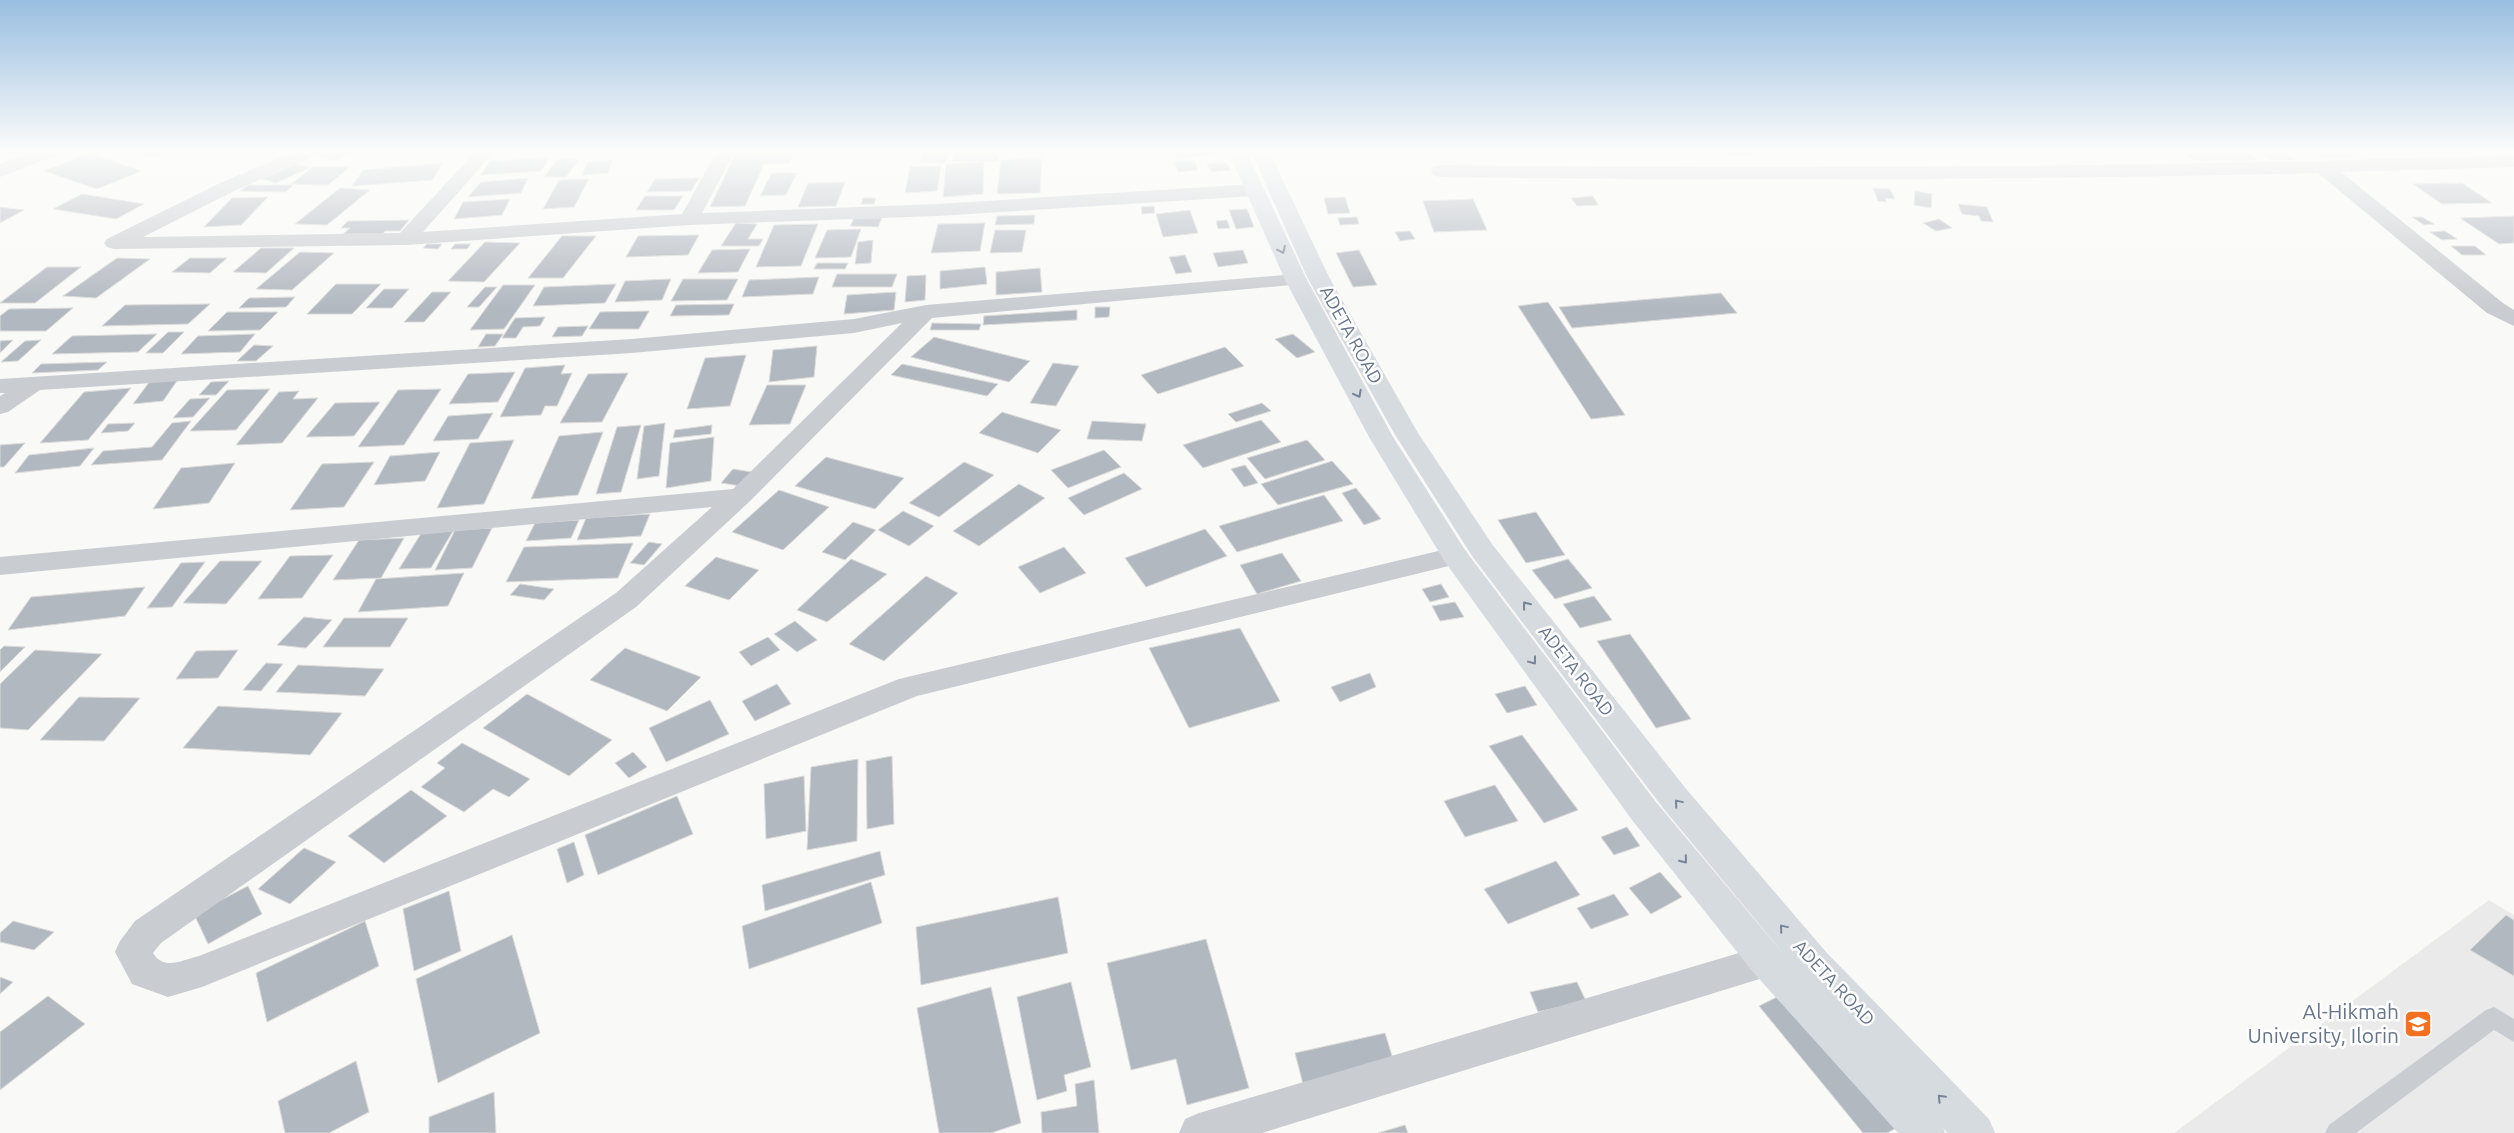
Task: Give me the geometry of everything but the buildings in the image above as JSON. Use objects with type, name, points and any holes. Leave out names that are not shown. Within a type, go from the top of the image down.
[{"type":"main road","name":"ADETA ROAD","points":[[1261,204],[1296,280],[1381,437],[1455,556],[1644,811],[1766,961],[1925,1133]]},
{"type":"main road","name":"ADETA ROAD","points":[[1285,204],[1323,285],[1406,433],[1482,550],[1675,799],[1788,934],[1814,964],[1975,1133]]},
{"type":"street","points":[[192,204],[114,242],[406,239],[689,219],[937,210],[1034,204]]},
{"type":"street","points":[[406,239],[438,204]]},
{"type":"street","points":[[689,219],[697,204]]},
{"type":"street","points":[[2367,204],[2496,308],[2514,319]]},
{"type":"street","points":[[0,386],[632,346],[854,326],[926,312],[1296,280]]},
{"type":"street","points":[[926,312],[740,496],[626,600],[148,932],[133,952],[145,972],[168,981],[202,971],[910,687],[1455,556]]},
{"type":"street","points":[[0,407],[36,383]]},
{"type":"street","points":[[0,566],[740,496]]},
{"type":"street","points":[[1199,1133],[1766,961]]},
{"type":"lane","points":[[2337,1133],[2494,1017],[2514,1032]]},
{"type":"shaded area","name":"Al-Hikmah University, Ilorin","points":[[2489,900],[2514,915],[2514,1133],[2174,1133]]},
{"type":"place","name":"Al-Hikmah University, Ilorin","points":[[2418,1024]]}]
